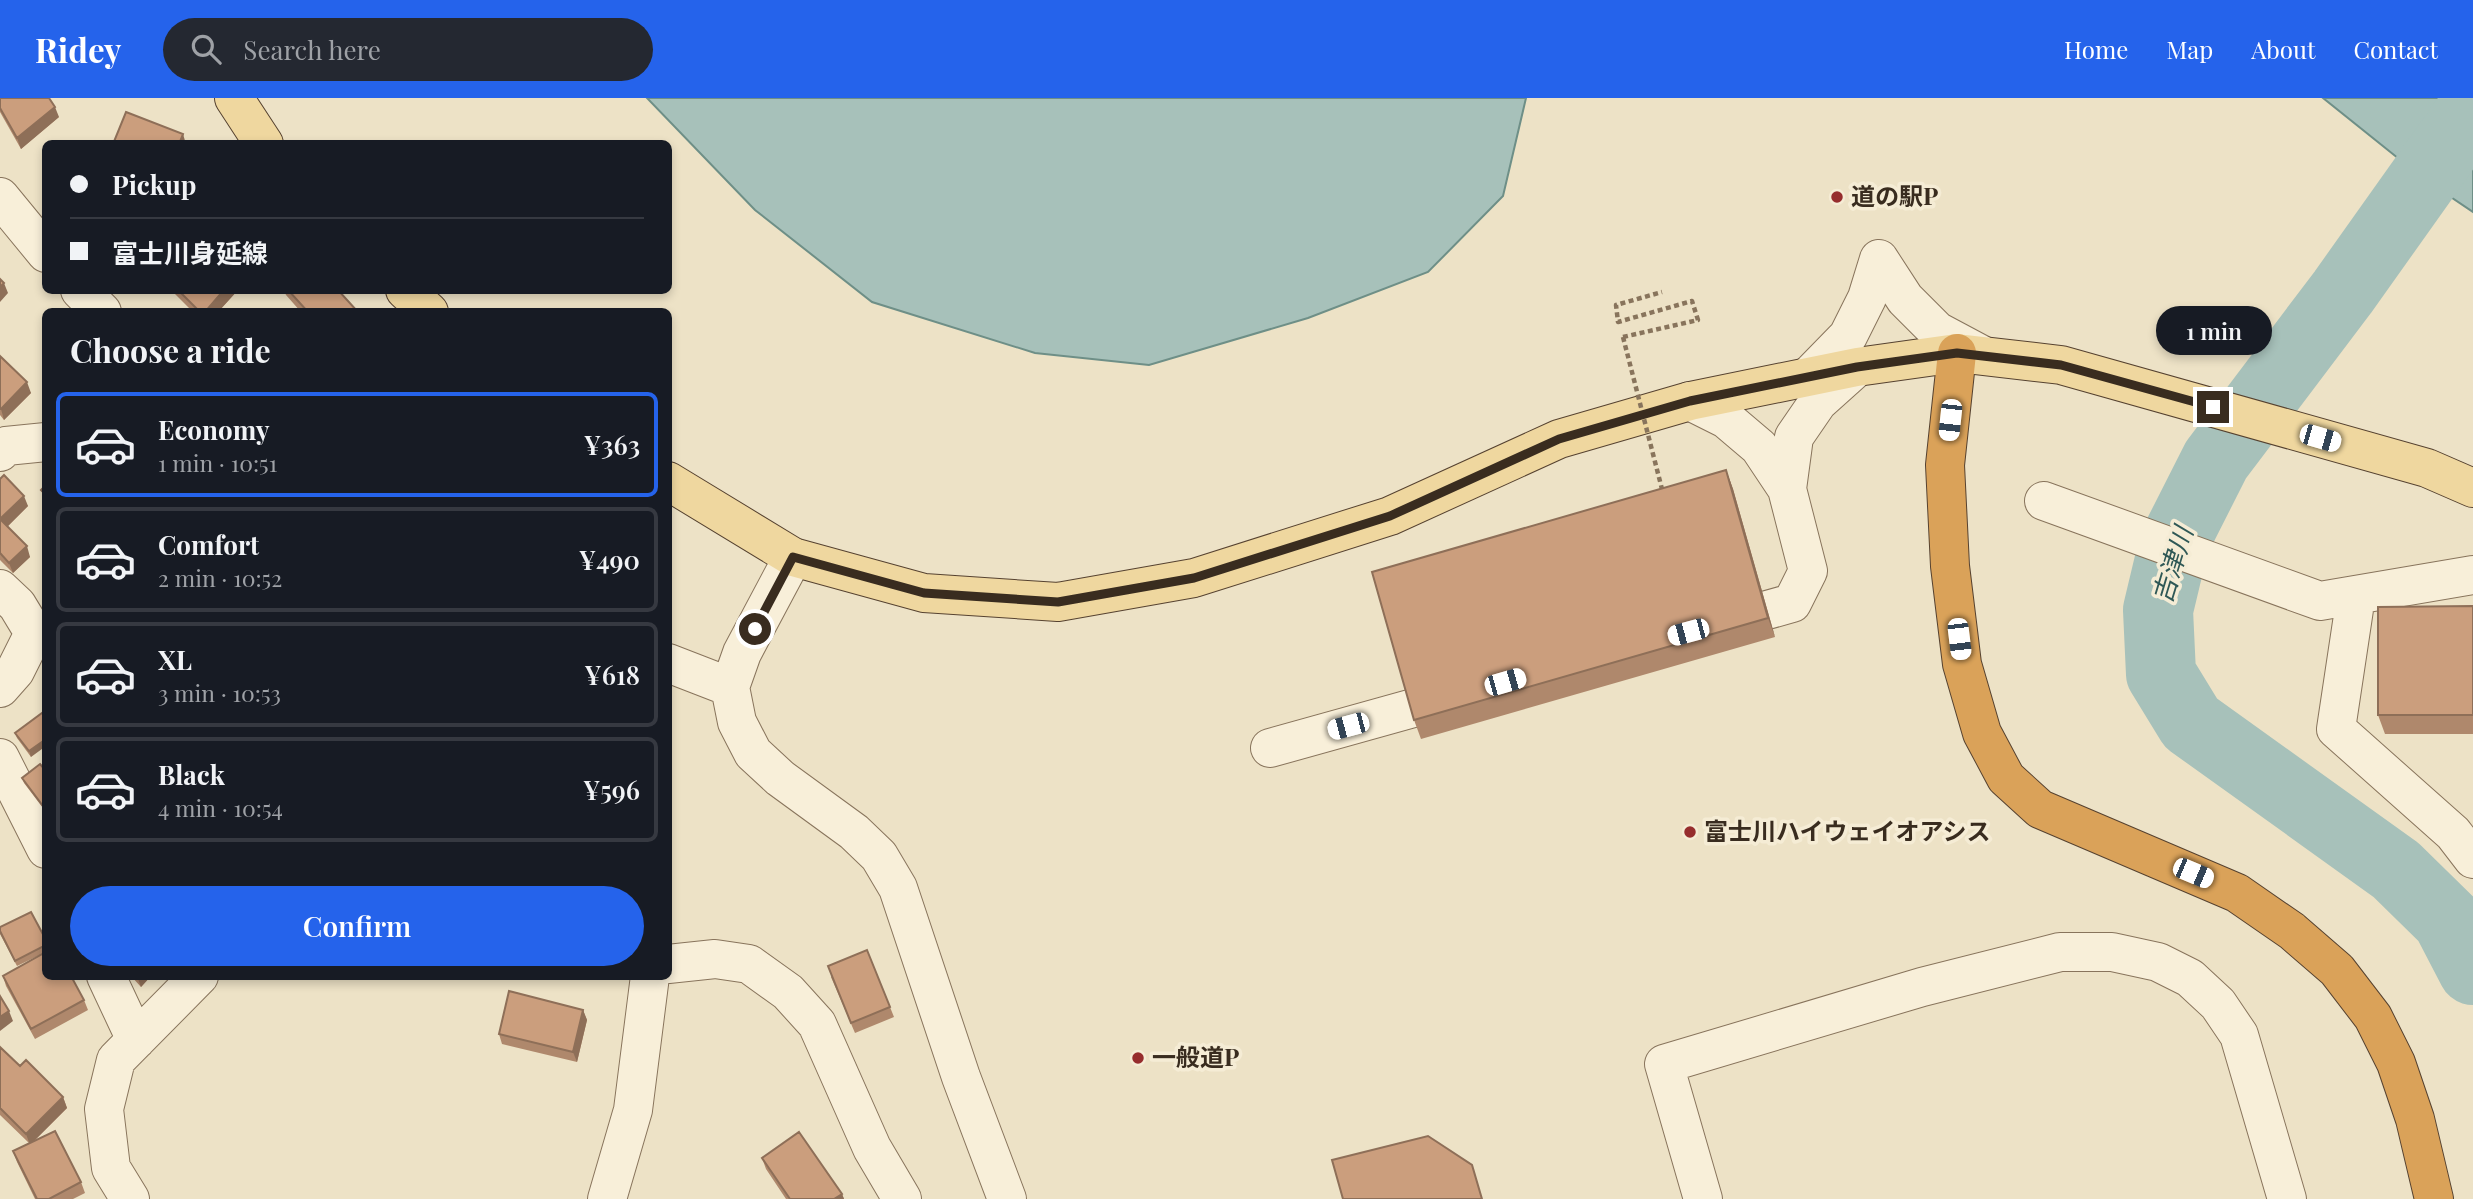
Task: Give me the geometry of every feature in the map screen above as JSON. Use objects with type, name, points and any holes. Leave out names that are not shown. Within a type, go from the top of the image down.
[{"type":"highway","points":[[1969,354],[1945,465],[1950,566],[1962,664],[1982,733],[2006,778],[2040,808],[2237,893],[2292,931],[2337,970],[2373,1017],[2396,1063],[2415,1119],[2433,1197]]},
{"type":"main road","points":[[234,98],[261,140]]},
{"type":"main road","points":[[409,294],[425,308]]},
{"type":"main road","points":[[672,483],[793,557],[924,593],[1058,602],[1194,578],[1377,520],[1559,439],[1690,401],[1857,367],[1969,354],[2061,365],[2427,468],[2473,488]]},
{"type":"street","points":[[0,197],[42,248]]},
{"type":"street","points":[[1806,379],[1848,336],[1867,298],[1879,259],[1905,299],[1937,331],[1969,354]]},
{"type":"street","points":[[84,294],[98,308]]},
{"type":"street","points":[[1787,489],[1794,437],[1818,402],[1857,367]]},
{"type":"street","points":[[1685,632],[1792,603],[1808,571],[1787,489],[1759,447],[1726,419],[1690,401]]},
{"type":"street","points":[[0,452],[6,446],[42,442]]},
{"type":"street","points":[[2044,501],[2123,531],[2338,599],[2473,575]]},
{"type":"street","points":[[793,557],[742,653],[730,687],[737,722],[753,753],[780,778],[854,832],[878,856],[898,888],[961,1077],[1007,1199]]},
{"type":"street","points":[[0,590],[16,605],[34,633],[15,671],[0,688]]},
{"type":"street","points":[[2338,599],[2336,729],[2453,833],[2473,859]]},
{"type":"street","points":[[672,665],[730,687]]},
{"type":"street","points":[[1270,748],[1498,685]]},
{"type":"street","points":[[0,758],[42,841]]},
{"type":"street","points":[[1703,1199],[1664,1064],[1922,987],[2060,952],[2112,952],[2158,962],[2190,978],[2218,1003],[2239,1035],[2287,1199]]},
{"type":"street","points":[[672,964],[715,959],[749,964],[788,992],[817,1024],[872,1148],[902,1199]]},
{"type":"street","points":[[108,980],[136,1040]]},
{"type":"street","points":[[130,1199],[111,1168],[104,1109],[116,1060],[195,980]]},
{"type":"street","points":[[607,1199],[633,1110],[649,980]]},
{"type":"path","points":[[1662,292],[1616,306],[1618,322],[1692,301],[1698,320],[1623,338],[1663,495]]},
{"type":"water","points":[[647,98],[1526,98],[1503,196],[1428,272],[1308,318],[1149,365],[1035,353],[872,302],[755,210]]},
{"type":"water","points":[[2323,98],[2473,98],[2473,212],[2424,179]]},
{"type":"building","points":[[0,98],[49,98],[55,107],[17,138],[0,108]]},
{"type":"building","points":[[126,112],[183,134],[181,140],[115,140]]},
{"type":"building","points":[[182,294],[221,294],[208,308],[196,308]]},
{"type":"building","points":[[292,294],[342,294],[354,308],[304,308]]},
{"type":"building","points":[[0,356],[27,382],[1,409],[0,409]]},
{"type":"building","points":[[1726,470],[1768,618],[1414,720],[1372,572]]},
{"type":"building","points":[[4,475],[24,496],[0,519],[0,479]]},
{"type":"building","points":[[0,519],[27,546],[9,563],[0,553]]},
{"type":"building","points":[[2473,606],[2473,715],[2378,715],[2378,607]]},
{"type":"building","points":[[42,713],[42,742],[29,751],[15,733]]},
{"type":"building","points":[[40,764],[42,766],[42,805],[22,778]]},
{"type":"building","points":[[31,912],[42,933],[42,947],[15,961],[0,927]]},
{"type":"building","points":[[867,950],[890,1007],[851,1023],[828,966]]},
{"type":"building","points":[[42,954],[42,980],[73,980],[84,1000],[31,1029],[3,976]]},
{"type":"building","points":[[509,991],[583,1010],[573,1052],[499,1034]]},
{"type":"building","points":[[0,996],[9,1011],[0,1017]]},
{"type":"building","points":[[0,1047],[20,1066],[26,1060],[63,1097],[26,1134],[0,1108]]},
{"type":"building","points":[[55,1131],[81,1182],[49,1199],[37,1199],[13,1151]]},
{"type":"building","points":[[799,1132],[842,1194],[834,1199],[790,1199],[762,1158]]},
{"type":"building","points":[[1428,1136],[1472,1165],[1482,1199],[1343,1199],[1332,1160]]},
{"type":"waterway","name":"吉津川","points":[[2473,109],[2343,292],[2216,460],[2174,543],[2158,610],[2161,674],[2191,723],[2396,870],[2447,920],[2473,970]]},
{"type":"place","name":"道の駅P","points":[[1837,197]]},
{"type":"place","name":"富士川ハイウェイオアシス","points":[[1690,832]]},
{"type":"place","name":"一般道P","points":[[1138,1058]]},
{"type":"route","points":[[755,629],[793,557],[924,593],[1058,602],[1194,578],[1390,516],[1559,439],[1690,401],[1857,367],[1957,353],[1982,355],[2061,365],[2213,407]]}]
